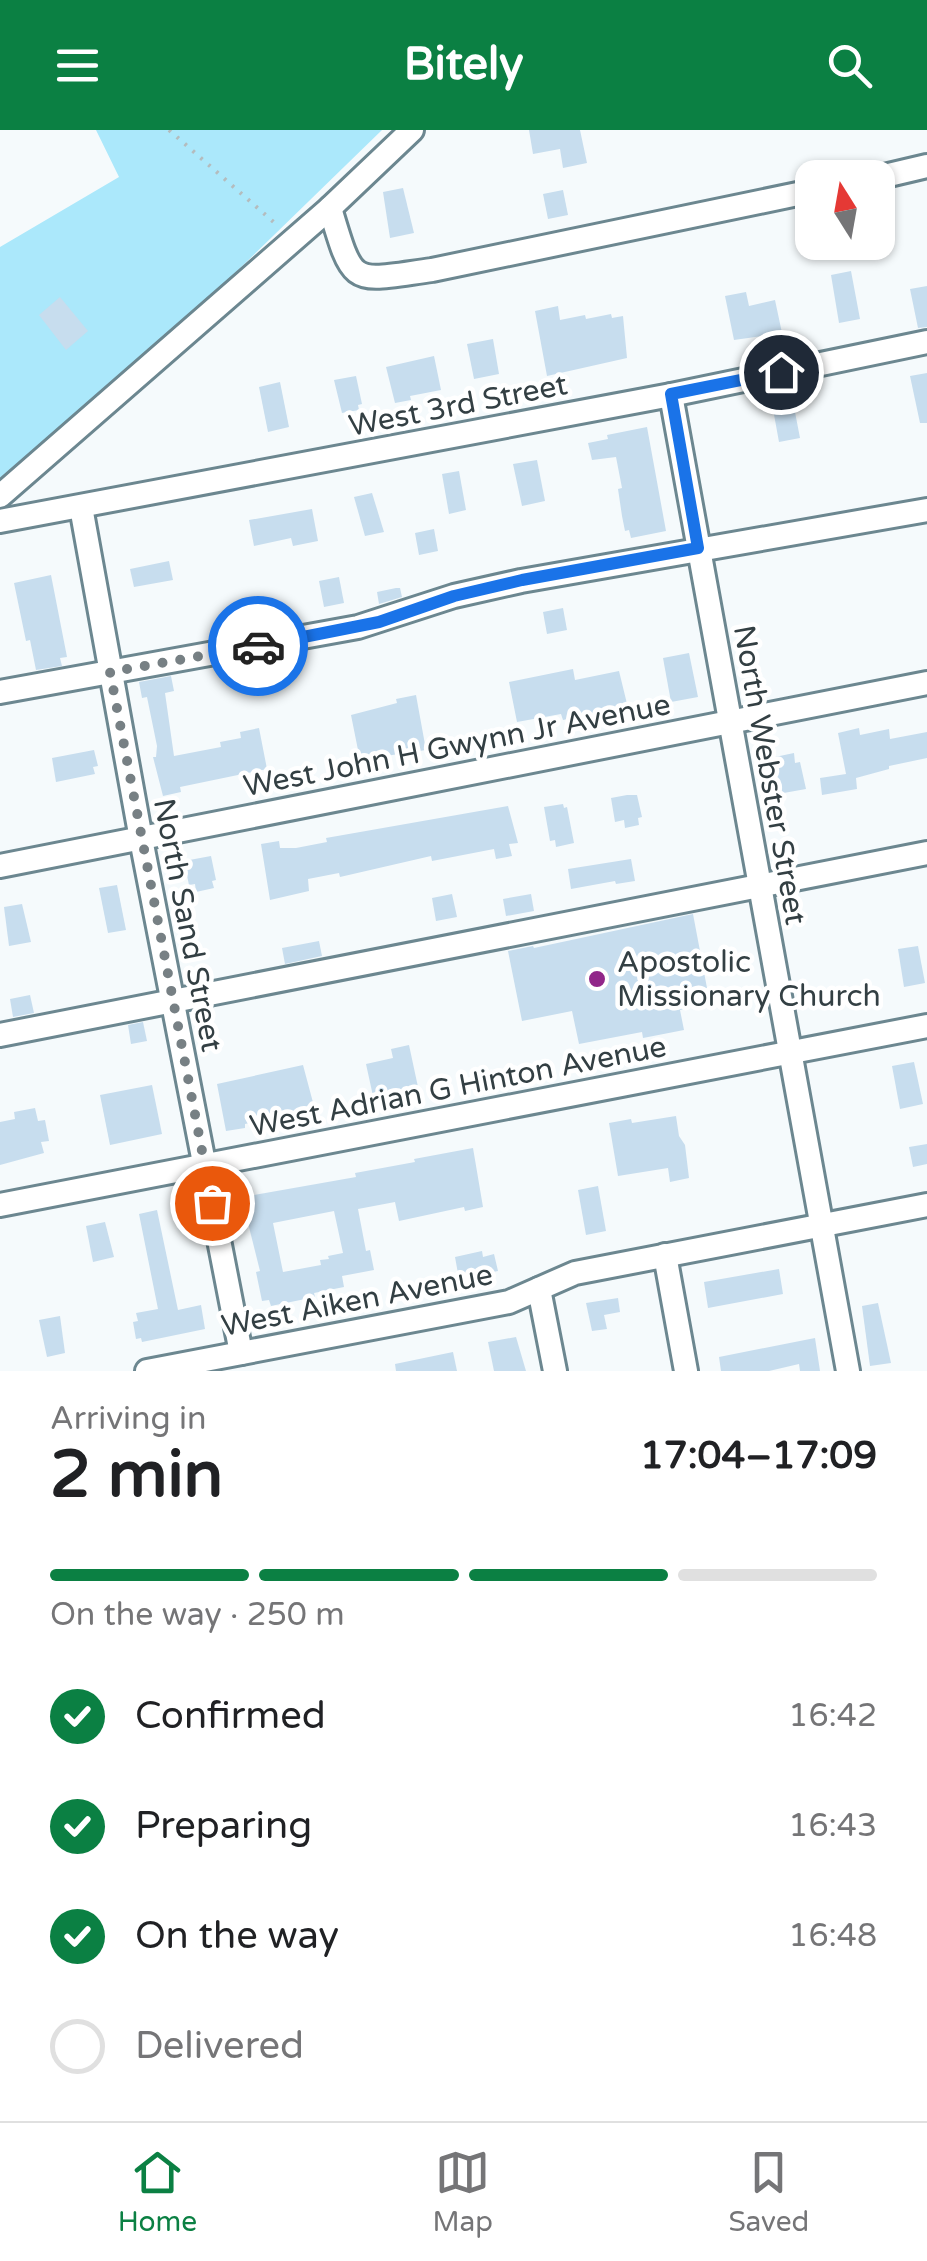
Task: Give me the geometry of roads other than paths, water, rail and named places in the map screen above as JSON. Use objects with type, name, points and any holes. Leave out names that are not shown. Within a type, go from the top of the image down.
[{"type":"street","points":[[0,496],[330,208],[412,130]]},
{"type":"street","points":[[895,174],[927,166]]},
{"type":"street","points":[[330,208],[346,263],[370,278],[432,270],[795,195]]},
{"type":"street","name":"West 3rd Street","points":[[0,521],[927,342]]},
{"type":"street","name":"North Webster Street","points":[[671,394],[848,1371]]},
{"type":"street","name":"North Sand Street","points":[[81,507],[241,1354]]},
{"type":"street","points":[[0,692],[358,627],[454,596],[508,584],[927,510]]},
{"type":"street","name":"West John H Gwynn Jr Avenue","points":[[0,866],[927,683]]},
{"type":"street","points":[[0,1035],[927,854]]},
{"type":"street","name":"West Adrian G Hinton Avenue","points":[[0,1205],[927,1026]]},
{"type":"street","name":"West Aiken Avenue","points":[[147,1371],[509,1302],[575,1272],[927,1205]]},
{"type":"street","points":[[665,1255],[686,1371]]},
{"type":"street","points":[[540,1289],[555,1371]]},
{"type":"place","name":"Apostolic Missionary Church","points":[[597,979]]}]
